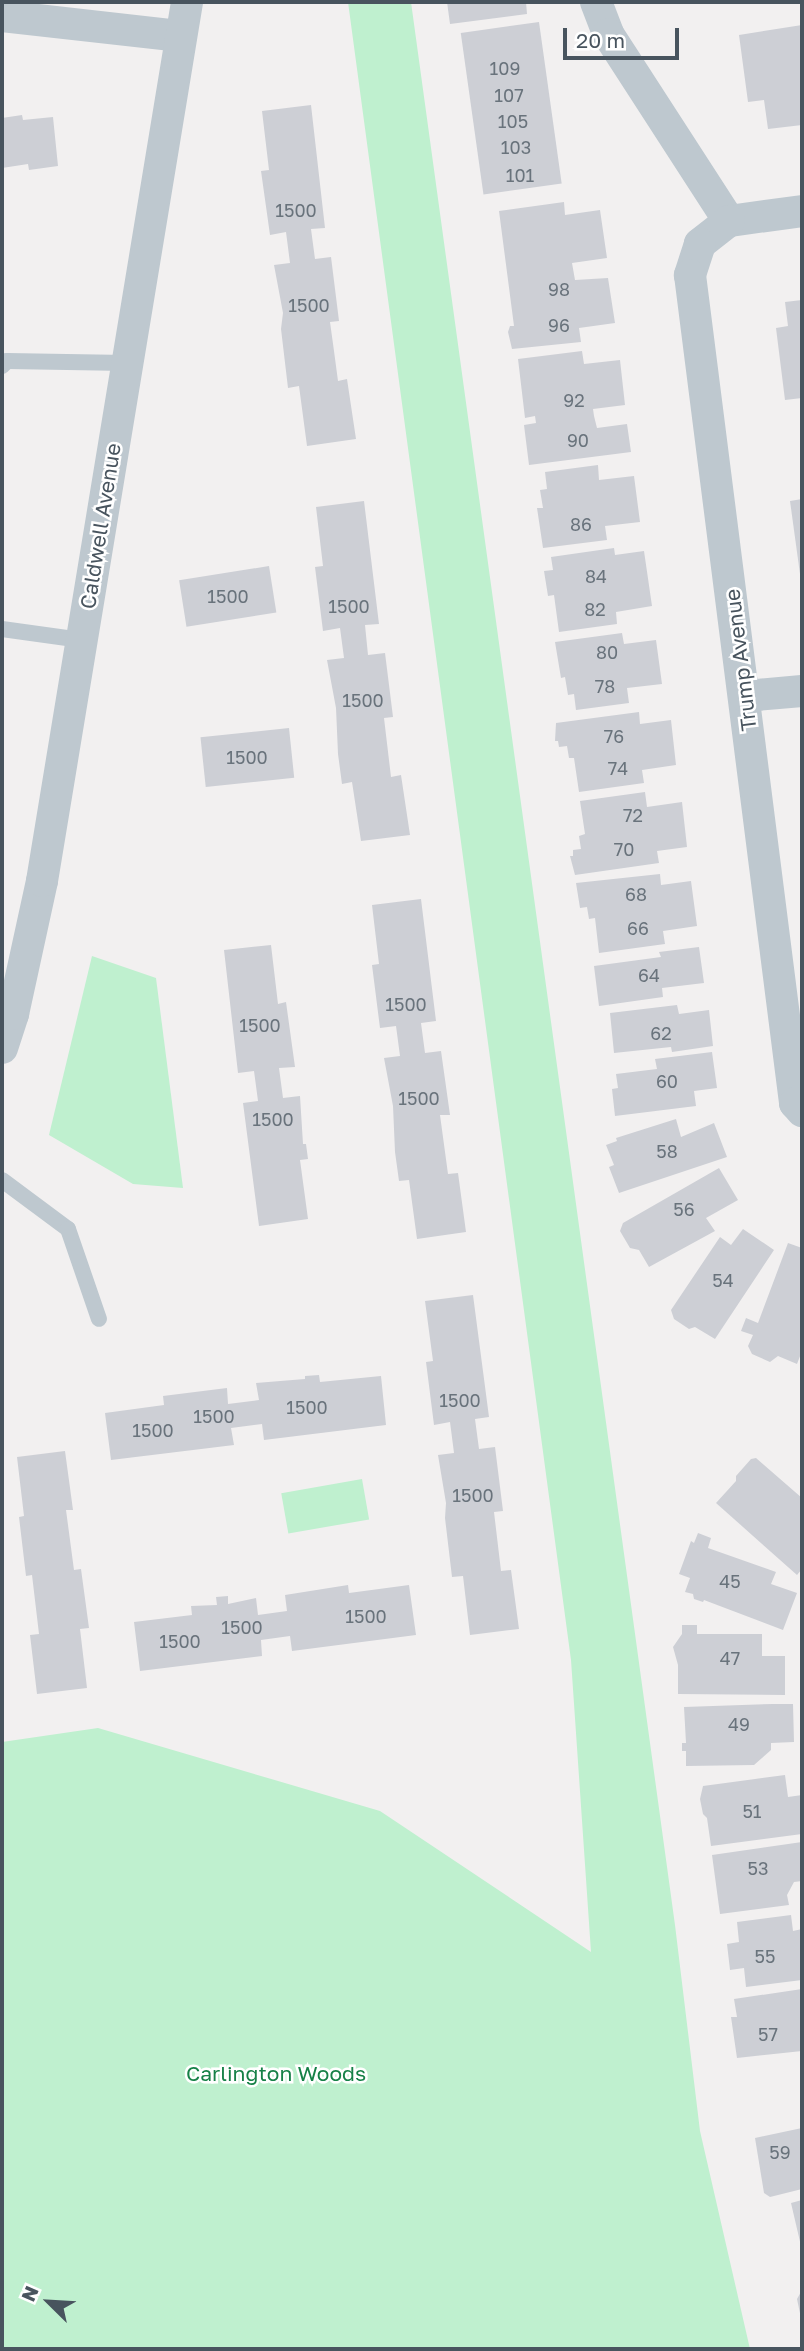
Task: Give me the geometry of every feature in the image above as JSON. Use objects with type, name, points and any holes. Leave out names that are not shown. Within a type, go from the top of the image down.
[{"type":"street","name":"Caldwell Avenue","points":[[2,1048],[7,1012],[42,881],[187,2]]},
{"type":"street","points":[[596,2],[608,34],[729,221],[802,211]]},
{"type":"street","points":[[2,16],[181,37]]},
{"type":"street","name":"Trump Avenue","points":[[729,221],[701,244],[690,275],[795,1103],[802,1111]]},
{"type":"street","points":[[745,696],[802,691]]},
{"type":"lane","points":[[2,366],[8,360],[127,363]]},
{"type":"lane","points":[[2,629],[81,640]]},
{"type":"lane","points":[[2,1180],[68,1229],[99,1320]]},
{"type":"green space","name":"Carlington Woods","points":[[348,2],[411,2],[675,1925],[700,2131],[750,2349],[2,2349],[2,1742],[98,1728],[380,1811],[591,1952],[571,1660]]},
{"type":"green space","points":[[92,956],[156,978],[183,1188],[133,1184],[49,1135]]},
{"type":"green space","points":[[362,1479],[369,1519],[288,1534],[281,1493]]},
{"type":"building","points":[[447,2],[526,2],[527,14],[450,24]]},
{"type":"building","points":[[539,22],[562,183],[483,194],[461,33]]},
{"type":"building","points":[[802,25],[802,125],[768,129],[764,100],[748,102],[739,35]]},
{"type":"building","points":[[311,105],[325,228],[311,229],[315,259],[331,257],[339,321],[330,322],[338,381],[347,379],[356,439],[307,446],[299,386],[288,388],[281,329],[283,313],[274,265],[290,263],[286,232],[270,235],[261,171],[269,170],[262,111]]},
{"type":"building","points":[[22,115],[23,120],[53,117],[58,166],[29,170],[28,164],[2,168],[2,118]]},
{"type":"building","points":[[564,202],[565,215],[600,210],[607,258],[572,263],[575,280],[608,278],[615,323],[579,328],[581,342],[512,349],[508,332],[510,326],[514,326],[499,211]]},
{"type":"building","points":[[802,300],[802,398],[785,400],[776,328],[788,326],[785,302]]},
{"type":"building","points":[[582,351],[584,364],[620,360],[625,405],[593,409],[597,428],[627,424],[631,452],[529,465],[524,425],[536,423],[535,416],[525,418],[518,359]]},
{"type":"building","points":[[598,465],[599,480],[634,476],[640,522],[605,526],[607,540],[543,548],[537,508],[543,508],[540,490],[547,489],[545,472]]},
{"type":"building","points":[[802,499],[802,574],[800,574],[790,501]]},
{"type":"building","points":[[364,501],[379,624],[365,625],[368,655],[385,653],[393,717],[384,718],[391,777],[401,775],[410,835],[361,841],[352,782],[342,784],[336,708],[327,660],[344,658],[340,628],[323,631],[315,567],[323,566],[316,507]]},
{"type":"building","points":[[614,548],[615,555],[644,551],[652,606],[616,612],[617,624],[559,632],[554,595],[548,596],[544,571],[553,570],[551,557]]},
{"type":"building","points":[[269,566],[276,612],[186,627],[179,580]]},
{"type":"building","points":[[622,633],[624,644],[656,640],[662,684],[627,688],[629,703],[576,710],[574,694],[568,695],[565,677],[561,678],[555,642]]},
{"type":"building","points":[[639,712],[640,724],[671,720],[676,765],[642,770],[644,783],[579,792],[574,758],[569,758],[567,746],[559,747],[558,741],[555,741],[556,723]]},
{"type":"building","points":[[289,728],[294,778],[206,787],[200,737]]},
{"type":"building","points":[[645,792],[647,807],[682,802],[687,847],[657,851],[659,863],[575,875],[570,856],[573,856],[573,850],[581,849],[579,836],[585,834],[580,801]]},
{"type":"building","points":[[660,874],[661,885],[691,881],[697,926],[663,931],[665,944],[599,953],[595,918],[589,919],[587,907],[580,908],[576,883]]},
{"type":"building","points":[[421,899],[436,1021],[421,1023],[425,1053],[441,1051],[450,1115],[440,1115],[448,1174],[458,1173],[466,1232],[417,1239],[409,1180],[399,1181],[395,1152],[393,1106],[384,1058],[400,1056],[396,1026],[380,1028],[372,965],[379,964],[372,905]]},
{"type":"building","points":[[271,945],[278,1004],[286,1002],[295,1067],[279,1068],[283,1098],[300,1096],[303,1144],[306,1144],[308,1159],[300,1160],[308,1219],[259,1226],[243,1103],[258,1101],[254,1071],[238,1073],[224,950]]},
{"type":"building","points":[[699,947],[704,983],[662,988],[663,997],[599,1006],[594,966],[661,957],[659,952]]},
{"type":"building","points":[[677,1005],[679,1014],[709,1010],[713,1046],[672,1052],[671,1047],[614,1053],[610,1013]]},
{"type":"building","points":[[712,1052],[717,1088],[694,1091],[696,1106],[615,1116],[612,1089],[618,1088],[616,1074],[657,1069],[655,1059]]},
{"type":"building","points":[[676,1119],[681,1137],[714,1123],[727,1157],[619,1193],[609,1167],[614,1165],[606,1145],[617,1141],[616,1138]]},
{"type":"building","points":[[719,1168],[738,1200],[706,1218],[715,1231],[649,1267],[639,1250],[630,1248],[620,1231],[623,1223]]},
{"type":"building","points":[[743,1229],[774,1250],[715,1339],[695,1327],[689,1329],[674,1319],[671,1310],[720,1237],[731,1245]]},
{"type":"building","points":[[788,1243],[802,1248],[802,1351],[797,1364],[778,1356],[770,1362],[752,1354],[748,1346],[753,1335],[741,1331],[746,1318],[758,1323]]},
{"type":"building","points":[[473,1295],[489,1417],[475,1419],[479,1449],[495,1447],[503,1511],[494,1512],[501,1571],[511,1570],[519,1629],[470,1635],[463,1576],[452,1577],[445,1518],[446,1503],[438,1455],[454,1453],[450,1422],[434,1425],[426,1362],[433,1361],[425,1301]]},
{"type":"building","points":[[319,1375],[320,1382],[381,1376],[386,1425],[264,1440],[262,1424],[231,1428],[234,1445],[111,1460],[105,1413],[164,1405],[163,1396],[227,1388],[228,1404],[259,1400],[256,1383],[305,1379],[305,1376]]},
{"type":"building","points":[[65,1451],[73,1510],[66,1510],[74,1570],[81,1569],[89,1628],[80,1629],[87,1688],[37,1694],[30,1635],[39,1634],[32,1575],[26,1576],[19,1517],[24,1516],[17,1457]]},
{"type":"building","points":[[756,1458],[802,1498],[802,1569],[797,1575],[716,1503],[751,1459]]},
{"type":"building","points":[[698,1533],[711,1538],[708,1548],[776,1572],[771,1584],[797,1593],[783,1630],[704,1600],[694,1599],[693,1594],[685,1592],[690,1578],[679,1574],[691,1541],[694,1543]]},
{"type":"building","points":[[348,1585],[349,1593],[409,1585],[416,1635],[292,1651],[290,1636],[261,1640],[262,1656],[140,1671],[134,1622],[192,1615],[191,1606],[217,1605],[216,1597],[228,1596],[228,1604],[256,1598],[258,1615],[287,1611],[285,1595]]},
{"type":"building","points":[[682,1625],[697,1625],[697,1634],[762,1634],[762,1656],[785,1656],[785,1695],[678,1694],[678,1665],[673,1647],[682,1634]]},
{"type":"building","points":[[793,1704],[794,1742],[771,1743],[771,1750],[754,1765],[686,1766],[686,1751],[682,1751],[682,1743],[686,1743],[684,1707]]},
{"type":"building","points":[[785,1775],[788,1797],[802,1795],[802,1834],[711,1846],[707,1818],[703,1814],[700,1799],[703,1786]]},
{"type":"building","points":[[802,1842],[802,1881],[794,1882],[787,1895],[789,1905],[720,1914],[712,1855]]},
{"type":"building","points":[[791,1915],[793,1931],[802,1929],[802,1980],[746,1987],[744,1968],[730,1970],[727,1944],[739,1942],[737,1922]]},
{"type":"building","points":[[802,1989],[802,2051],[737,2058],[731,2017],[737,2017],[734,1999]]},
{"type":"building","points":[[802,2128],[802,2189],[770,2197],[764,2193],[755,2138]]},
{"type":"building","points":[[802,2200],[802,2246],[801,2246],[791,2203]]},
{"type":"building","points":[[802,2290],[802,2318],[801,2318],[797,2299]]}]
